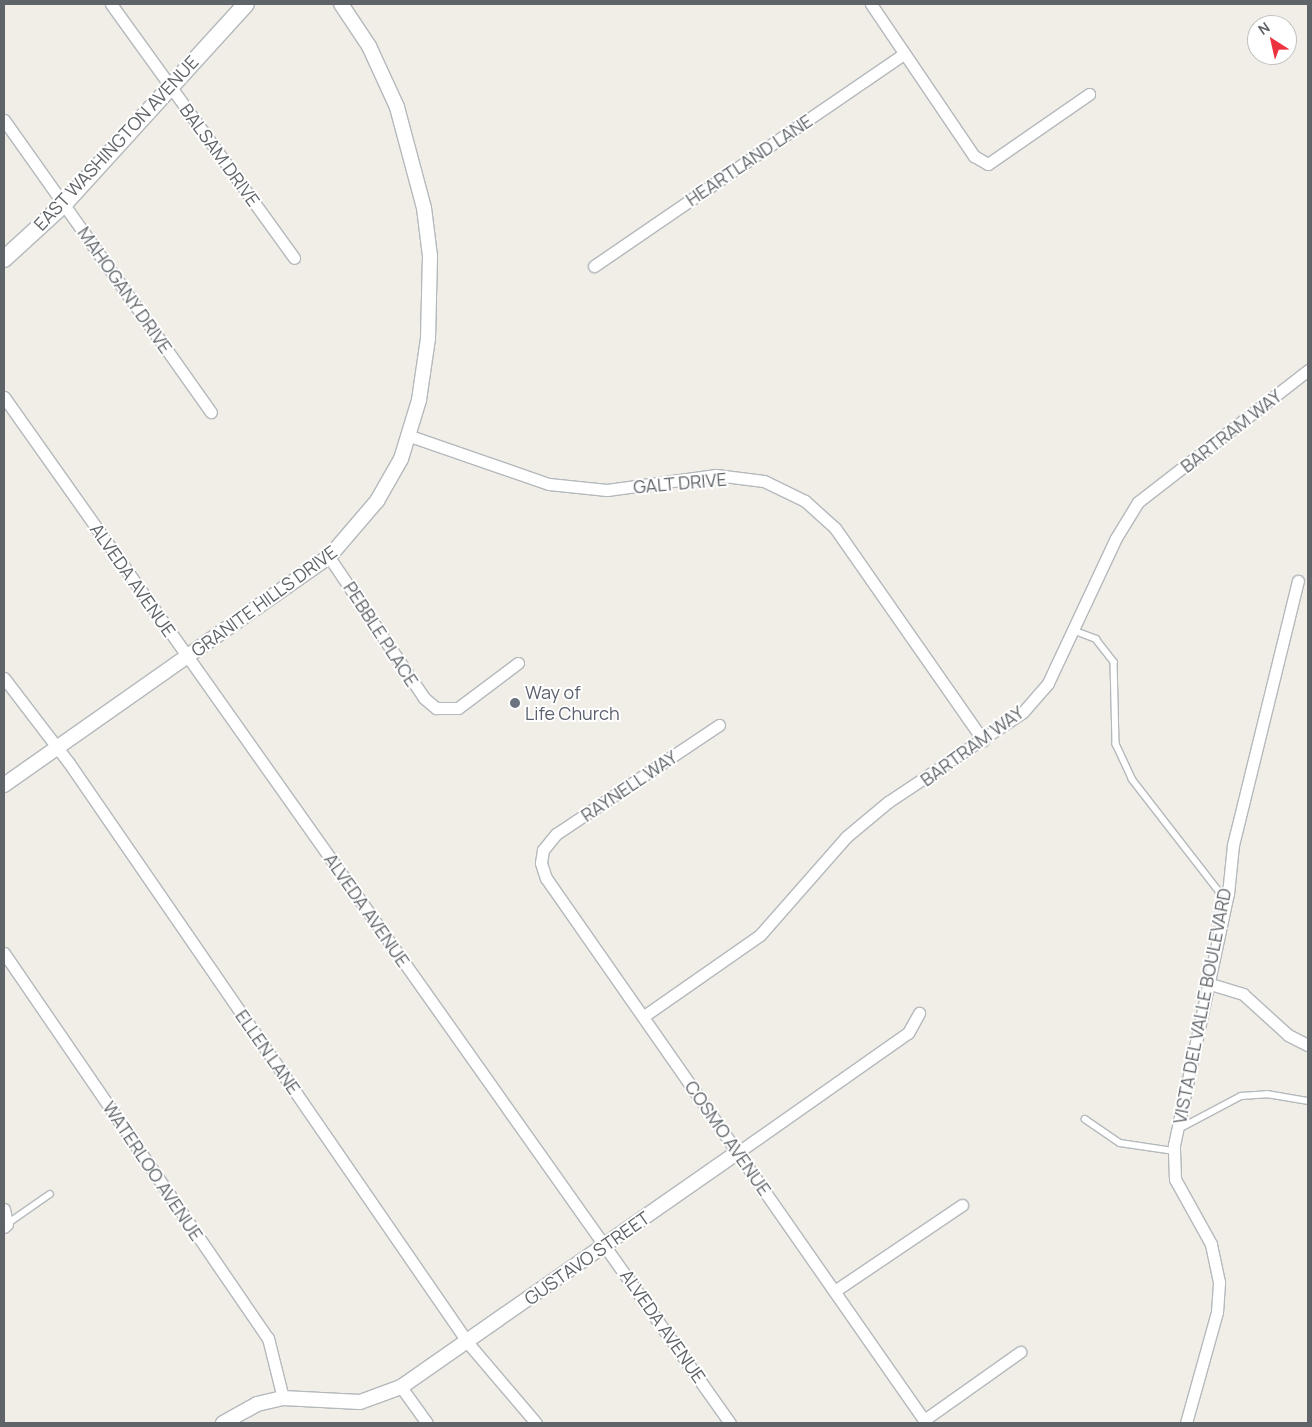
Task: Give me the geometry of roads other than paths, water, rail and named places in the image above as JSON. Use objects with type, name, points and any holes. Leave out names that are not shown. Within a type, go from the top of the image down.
[{"type":"main road","name":"EAST WASHINGTON AVENUE","points":[[4,259],[64,204],[172,88],[216,33],[246,4]]},
{"type":"street","name":"BALSAM DRIVE","points":[[111,4],[294,258]]},
{"type":"street","name":"GRANITE HILLS DRIVE","points":[[4,785],[329,557],[377,502],[410,436],[428,338],[430,256],[424,208],[397,107],[369,46],[341,4]]},
{"type":"street","points":[[870,4],[974,156],[988,164],[1089,94]]},
{"type":"street","name":"HEARTLAND LANE","points":[[594,266],[904,54]]},
{"type":"street","name":"MAHOGANY DRIVE","points":[[4,120],[211,412]]},
{"type":"street","name":"BARTRAM WAY","points":[[644,1016],[760,935],[846,837],[888,802],[1023,712],[1048,684],[1073,630],[1138,502],[1308,370]]},
{"type":"street","name":"ALVEDA AVENUE","points":[[4,397],[730,1423]]},
{"type":"street","name":"GALT DRIVE","points":[[410,436],[549,484],[606,490],[716,475],[764,481],[805,501],[835,528],[983,740]]},
{"type":"street","name":"PEBBLE PLACE","points":[[329,557],[424,698],[436,708],[458,708],[518,663]]},
{"type":"street","name":"VISTA DEL VALLE BOULEVARD","points":[[1186,1423],[1217,1312],[1219,1282],[1212,1244],[1175,1179],[1174,1151],[1207,983],[1228,894],[1233,845],[1298,581]]},
{"type":"street","name":"ELLEN LANE","points":[[4,678],[58,747],[468,1342],[536,1423]]},
{"type":"street","name":"RAYNELL WAY","points":[[542,850],[556,834],[719,725]]},
{"type":"street","name":"COSMO AVENUE","points":[[542,850],[546,878],[644,1016],[737,1153],[836,1290],[925,1422]]},
{"type":"street","name":"WATERLOO AVENUE","points":[[4,953],[268,1338],[283,1398]]},
{"type":"street","points":[[1207,983],[1244,994],[1288,1035],[1308,1045]]},
{"type":"street","name":"GUSTAVO STREET","points":[[223,1423],[257,1404],[283,1398],[360,1402],[401,1387],[908,1033],[919,1014]]},
{"type":"street","points":[[836,1290],[962,1204]]},
{"type":"street","points":[[4,1209],[6,1225]]},
{"type":"street","points":[[925,1422],[1020,1352]]},
{"type":"street","points":[[401,1387],[427,1423]]},
{"type":"lane","points":[[1073,630],[1096,638],[1114,662],[1116,744],[1132,779],[1219,891],[1228,894]]},
{"type":"lane","points":[[1178,1130],[1241,1096],[1267,1094],[1308,1101]]},
{"type":"lane","points":[[1085,1119],[1120,1143],[1174,1151]]},
{"type":"lane","points":[[6,1225],[50,1194]]},
{"type":"place","name":"Way of Life Church","points":[[515,703]]}]
